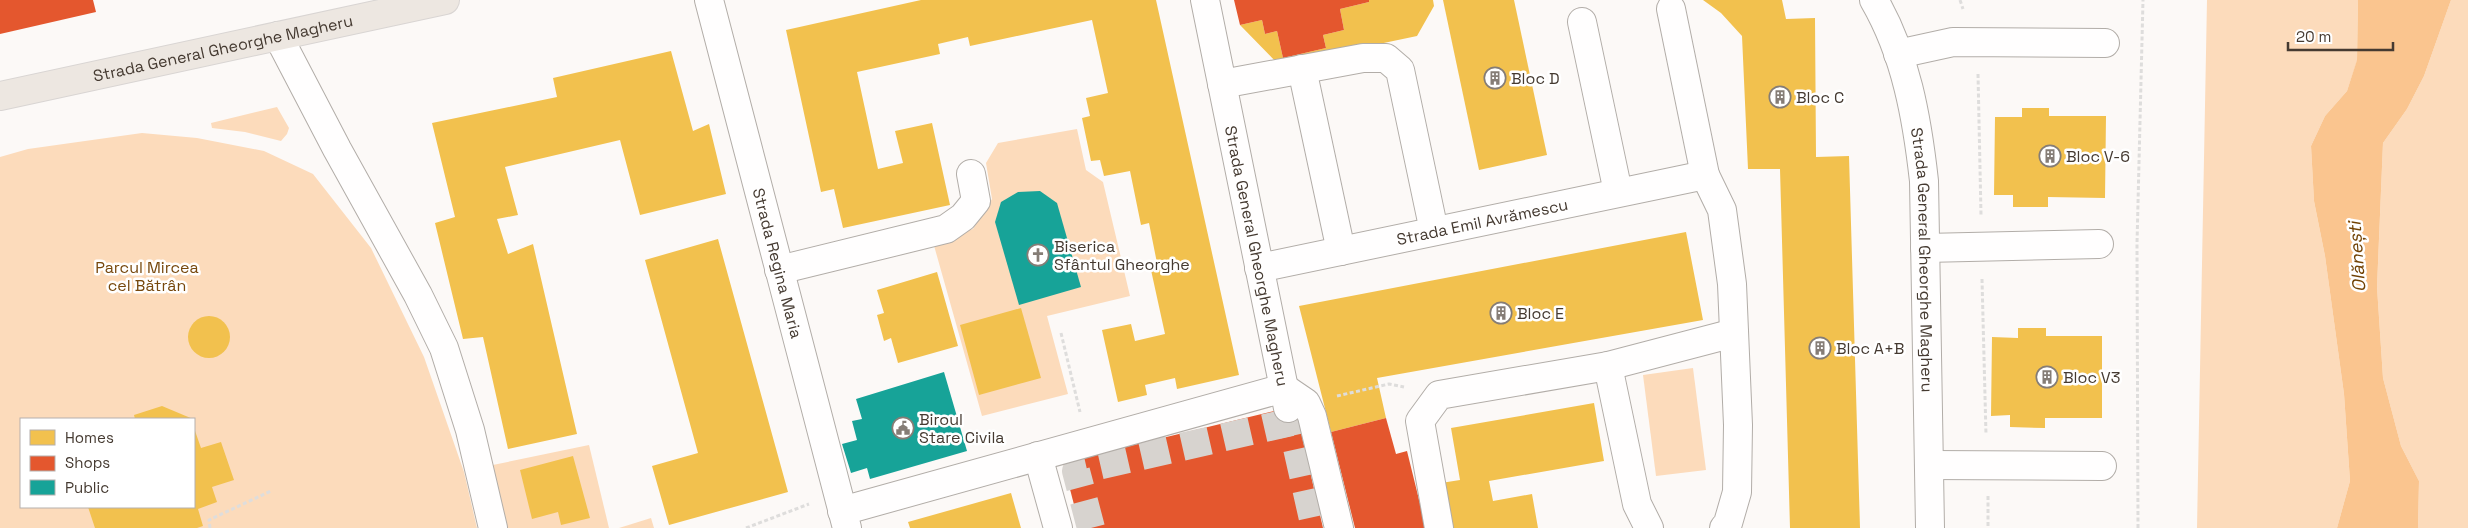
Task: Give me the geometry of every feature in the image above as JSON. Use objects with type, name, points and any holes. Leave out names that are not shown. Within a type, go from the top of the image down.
[{"type":"main road","name":"Strada General Gheorghe Magheru","points":[[0,96],[445,0]]},
{"type":"street","name":"Strada Regina Maria","points":[[709,0],[845,519]]},
{"type":"street","name":"Strada General Gheorghe Magheru","points":[[1205,0],[1259,268],[1293,400],[1312,416],[1339,528]]},
{"type":"street","name":"Strada General Gheorghe Magheru","points":[[1874,0],[1887,23],[1910,88],[1919,134],[1924,181],[1930,528]]},
{"type":"street","points":[[1671,9],[1705,175],[1722,210],[1732,284],[1738,425],[1737,492],[1728,523],[1724,528]]},
{"type":"street","points":[[1582,22],[1618,192]]},
{"type":"street","points":[[278,36],[337,149],[418,295],[444,348],[470,430],[493,528]]},
{"type":"street","points":[[1898,54],[1953,42],[2105,43]]},
{"type":"street","points":[[1222,84],[1362,58],[1386,58],[1400,70],[1434,231]]},
{"type":"street","points":[[1302,69],[1341,251]]},
{"type":"street","points":[[779,270],[946,229],[963,217],[976,201],[971,174]]},
{"type":"street","name":"Strada Emil Avrămescu","points":[[1259,268],[1705,175]]},
{"type":"street","points":[[1925,248],[2099,244]]},
{"type":"street","points":[[1439,528],[1420,421],[1439,395],[1608,366],[1734,333]]},
{"type":"street","points":[[1608,366],[1637,504],[1649,528]]},
{"type":"street","points":[[845,519],[1038,456],[1293,400]]},
{"type":"street","points":[[1038,456],[1058,528]]},
{"type":"street","points":[[1929,465],[2102,466]]},
{"type":"path","points":[[2138,528],[2137,244],[2143,0]]},
{"type":"path","points":[[1293,400],[1389,384]]},
{"type":"path","points":[[210,528],[209,520],[271,491]]},
{"type":"green space","points":[[2207,0],[2358,0],[2357,61],[2347,91],[2325,116],[2311,146],[2314,201],[2325,256],[2344,394],[2350,481],[2337,528],[2197,528]]},
{"type":"green space","points":[[2451,0],[2468,0],[2468,528],[2418,528],[2419,481],[2401,446],[2383,378],[2377,287],[2383,143],[2407,109],[2424,76]]},
{"type":"green space","points":[[277,107],[289,128],[281,141],[245,132],[212,128],[211,123]]},
{"type":"green space","points":[[1077,129],[1086,170],[1103,182],[1130,296],[1047,316],[1068,394],[982,416],[933,242],[973,229],[992,199],[986,163],[998,143]]},
{"type":"green space","name":"Parcul Mircea cel Bătrân","points":[[142,133],[197,138],[264,151],[313,174],[371,248],[424,357],[464,472],[477,528],[0,528],[0,157],[28,149]]},
{"type":"green space","points":[[1693,368],[1706,470],[1656,476],[1643,375]]},
{"type":"green space","points":[[589,445],[609,528],[502,528],[488,466]]},
{"type":"green space","points":[[651,518],[654,528],[619,528]]},
{"type":"water","name":"Olănești","points":[[2358,0],[2451,0],[2424,76],[2407,109],[2383,143],[2377,287],[2383,378],[2401,446],[2419,481],[2418,528],[2337,528],[2350,481],[2344,394],[2325,256],[2314,201],[2311,146],[2325,116],[2347,91],[2357,60]]},
{"type":"building: Homes","points":[[921,0],[1156,0],[1239,375],[1177,389],[1175,378],[1145,385],[1147,395],[1118,402],[1102,330],[1131,324],[1135,341],[1165,334],[1151,270],[1158,268],[1149,223],[1141,225],[1130,171],[1104,176],[1100,160],[1091,161],[1082,118],[1090,116],[1086,98],[1108,93],[1092,20],[970,46],[968,37],[938,44],[940,54],[857,72],[878,169],[903,163],[895,131],[932,123],[950,205],[843,228],[834,189],[821,192],[786,30]]},
{"type":"building: Homes","points":[[1369,0],[1433,0],[1434,6],[1417,36],[1279,65],[1240,25],[1262,20],[1265,34],[1277,31],[1283,58],[1326,48],[1323,35],[1344,30],[1340,9],[1369,2]]},
{"type":"building: Homes","name":"Bloc D","points":[[1443,0],[1514,0],[1547,155],[1479,170]]},
{"type":"building: Homes","name":"Bloc A+B","points":[[1703,0],[1782,0],[1786,19],[1815,18],[1816,157],[1849,156],[1860,528],[1790,528],[1780,169],[1748,169],[1742,36],[1721,13]]},
{"type":"building: Homes","points":[[671,51],[693,131],[709,124],[726,194],[640,215],[620,140],[505,167],[518,215],[497,219],[508,254],[533,244],[577,434],[508,449],[483,337],[463,339],[435,223],[455,217],[432,123],[557,97],[553,78]]},
{"type":"building: Homes","name":"Bloc V-6","points":[[2022,108],[2049,108],[2049,116],[2106,116],[2105,198],[2048,197],[2048,207],[2013,207],[2013,195],[1994,195],[1995,117],[2022,117]]},
{"type":"building: Homes","name":"Bloc E","points":[[1686,232],[1703,320],[1377,378],[1386,418],[1331,432],[1299,306]]},
{"type":"building: Homes","points":[[718,239],[788,492],[669,525],[652,466],[698,453],[645,260]]},
{"type":"building: Homes","points":[[937,272],[958,346],[898,363],[891,338],[884,341],[877,315],[884,313],[877,290]]},
{"type":"building: Homes","points":[[1021,308],[1041,378],[979,395],[960,325]]},
{"type":"building: Homes","points":[[213,316],[221,319],[227,325],[230,337],[227,349],[221,355],[205,358],[197,355],[191,349],[188,333],[191,325],[197,319]]},
{"type":"building: Homes","name":"Bloc V3","points":[[2018,328],[2046,328],[2046,336],[2102,336],[2102,418],[2045,418],[2045,428],[2010,427],[2010,415],[1991,416],[1992,337],[2018,338]]},
{"type":"building: Homes","points":[[1594,403],[1604,461],[1489,481],[1493,501],[1532,494],[1538,528],[1449,528],[1441,483],[1460,480],[1451,428]]},
{"type":"building: Homes","points":[[162,406],[191,418],[135,418],[134,415]]},
{"type":"building: Homes","points":[[195,431],[201,448],[221,442],[234,480],[212,487],[217,502],[198,509],[203,526],[197,528],[95,528],[88,508],[195,508]]},
{"type":"building: Homes","points":[[573,456],[590,518],[561,525],[558,512],[532,519],[520,470]]},
{"type":"building: Homes","points":[[1011,493],[1021,528],[910,528],[908,522]]},
{"type":"building: Shops","points":[[0,0],[93,0],[96,12],[0,34]]},
{"type":"building: Shops","points":[[1234,0],[1369,0],[1369,2],[1340,9],[1344,30],[1323,35],[1326,48],[1283,58],[1277,31],[1265,34],[1262,20],[1240,25]]},
{"type":"building: Shops","points":[[1295,406],[1323,528],[1080,528],[1063,462]]},
{"type":"building: Shops","points":[[1386,418],[1396,454],[1407,451],[1426,528],[1355,528],[1331,432]]},
{"type":"building: Public","name":"Biserica Sfântul Gheorghe","points":[[1040,191],[1057,203],[1081,287],[1019,305],[995,222],[1001,202],[1018,192]]},
{"type":"building: Public","points":[[944,372],[967,451],[870,479],[867,468],[851,473],[842,444],[857,440],[852,421],[862,419],[856,399]]},
{"type":"tunnel","points":[[1288,408],[1315,528]]},
{"type":"tunnel","points":[[1091,528],[1076,471],[1291,422]]},
{"type":"place","name":"Bloc D","points":[[1495,78]]},
{"type":"place","name":"Bloc C","points":[[1780,97]]},
{"type":"place","name":"Bloc V-6","points":[[2050,156]]},
{"type":"place","name":"Biserica Sfântul Gheorghe","points":[[1038,255]]},
{"type":"place","name":"Bloc E","points":[[1501,313]]},
{"type":"place","name":"Bloc A+B","points":[[1820,348]]},
{"type":"place","name":"Bloc V3","points":[[2047,377]]},
{"type":"place","name":"Biroul Stare Civila","points":[[903,428]]}]
